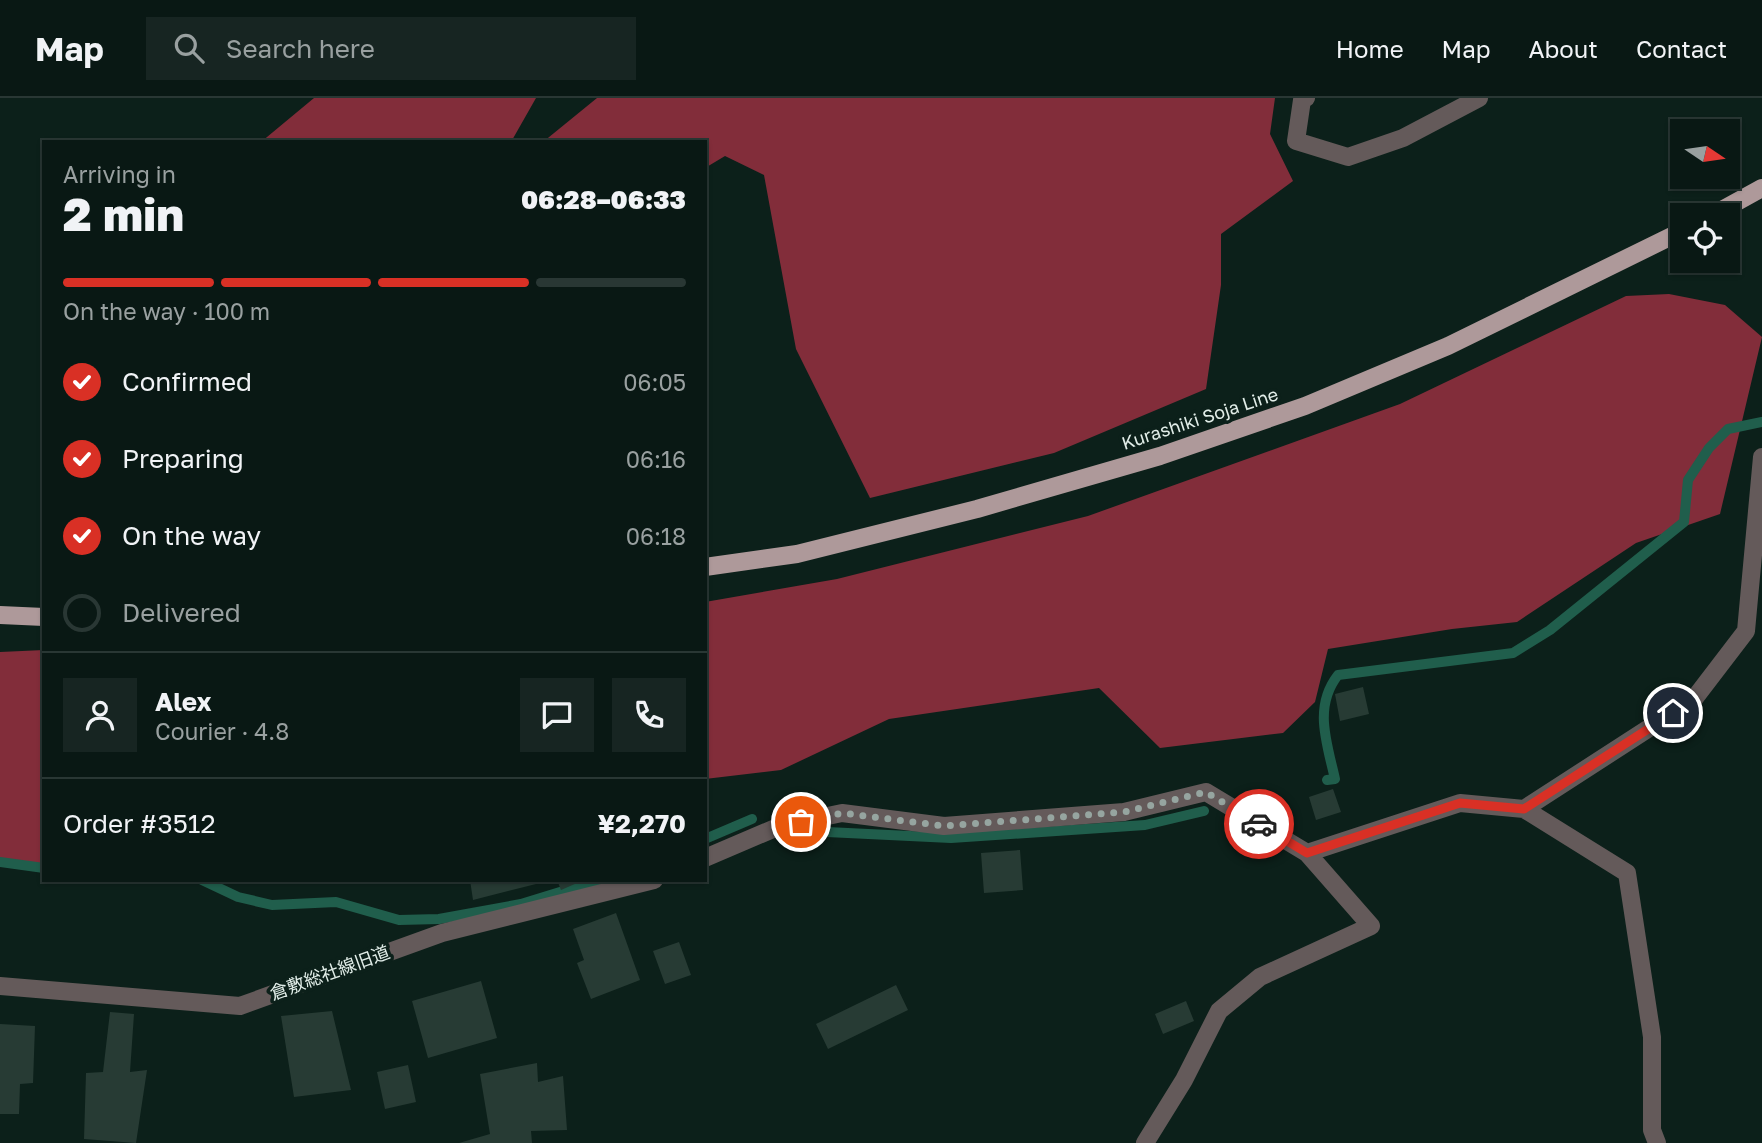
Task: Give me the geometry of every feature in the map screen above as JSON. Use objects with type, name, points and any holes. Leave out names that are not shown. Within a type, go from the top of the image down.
[{"type":"main road","points":[[1735,203],[1762,188]]},
{"type":"main road","name":"Kurashiki Soja Line","points":[[707,567],[797,554],[978,509],[1160,456],[1306,406],[1448,346],[1670,237]]},
{"type":"main road","points":[[0,615],[42,617]]},
{"type":"street","points":[[1306,98],[1302,100],[1296,141],[1348,157],[1403,138],[1479,98]]},
{"type":"street","points":[[1524,809],[1694,699],[1746,631],[1762,457]]},
{"type":"street","points":[[707,858],[780,826],[842,813],[944,826],[1124,812],[1206,792],[1307,853],[1371,926],[1260,978],[1219,1011],[1184,1080],[1145,1143]]},
{"type":"street","points":[[1307,853],[1460,803],[1524,809],[1627,873],[1652,1037],[1652,1130],[1657,1143]]},
{"type":"street","name":"倉敷総社線旧道","points":[[0,986],[240,1006],[442,933],[646,882]]},
{"type":"shaded area","points":[[314,98],[536,98],[512,140],[263,140]]},
{"type":"shaded area","points":[[597,98],[1275,98],[1270,134],[1293,181],[1221,234],[1221,285],[1206,389],[1054,453],[870,498],[796,349],[764,175],[725,156],[707,167],[707,140],[545,140]]},
{"type":"shaded area","points":[[1669,294],[1725,305],[1762,337],[1720,514],[1636,543],[1517,622],[1452,629],[1328,649],[1315,702],[1283,733],[1160,748],[1099,688],[889,719],[781,770],[707,779],[707,602],[837,579],[1088,516],[1400,404],[1626,296]]},
{"type":"shaded area","points":[[42,650],[42,873],[0,866],[0,652]]},
{"type":"building","points":[[1363,687],[1369,714],[1340,721],[1335,694]]},
{"type":"building","points":[[1333,789],[1341,812],[1316,820],[1309,797]]},
{"type":"building","points":[[1020,850],[1023,890],[984,893],[981,853]]},
{"type":"building","points":[[470,882],[536,882],[536,884],[473,900]]},
{"type":"building","points":[[558,882],[579,882],[561,890]]},
{"type":"building","points":[[616,913],[640,980],[591,999],[577,963],[584,960],[573,929]]},
{"type":"building","points":[[679,942],[691,975],[665,984],[653,951]]},
{"type":"building","points":[[481,981],[497,1038],[428,1058],[412,1001]]},
{"type":"building","points":[[896,985],[908,1010],[828,1049],[816,1024]]},
{"type":"building","points":[[1186,1001],[1194,1021],[1163,1034],[1155,1014]]},
{"type":"building","points":[[332,1011],[351,1090],[294,1097],[281,1016]]},
{"type":"building","points":[[110,1012],[134,1014],[130,1072],[147,1070],[136,1143],[84,1139],[86,1073],[103,1072]]},
{"type":"building","points":[[0,1024],[35,1026],[33,1083],[20,1084],[19,1114],[0,1114]]},
{"type":"building","points":[[537,1063],[538,1082],[563,1076],[567,1130],[531,1131],[532,1143],[459,1143],[490,1134],[480,1074]]},
{"type":"building","points":[[408,1065],[416,1102],[385,1109],[377,1072]]},
{"type":"waterway","points":[[1327,780],[1335,779],[1326,739],[1324,712],[1330,687],[1338,675],[1513,653],[1550,630],[1684,522],[1688,480],[1709,448],[1728,429],[1762,422]]},
{"type":"waterway","points":[[827,832],[951,838],[1145,825],[1204,811]]},
{"type":"waterway","points":[[707,838],[752,819]]},
{"type":"waterway","points":[[0,862],[42,868]]},
{"type":"waterway","points":[[206,882],[238,897],[272,905],[336,902],[399,920],[439,919],[521,904],[592,882]]},
{"type":"way so far","points":[[801,822],[842,813],[944,826],[1124,812],[1206,792],[1259,824]]},
{"type":"route","points":[[1259,824],[1307,853],[1460,803],[1524,809],[1673,713]]}]
